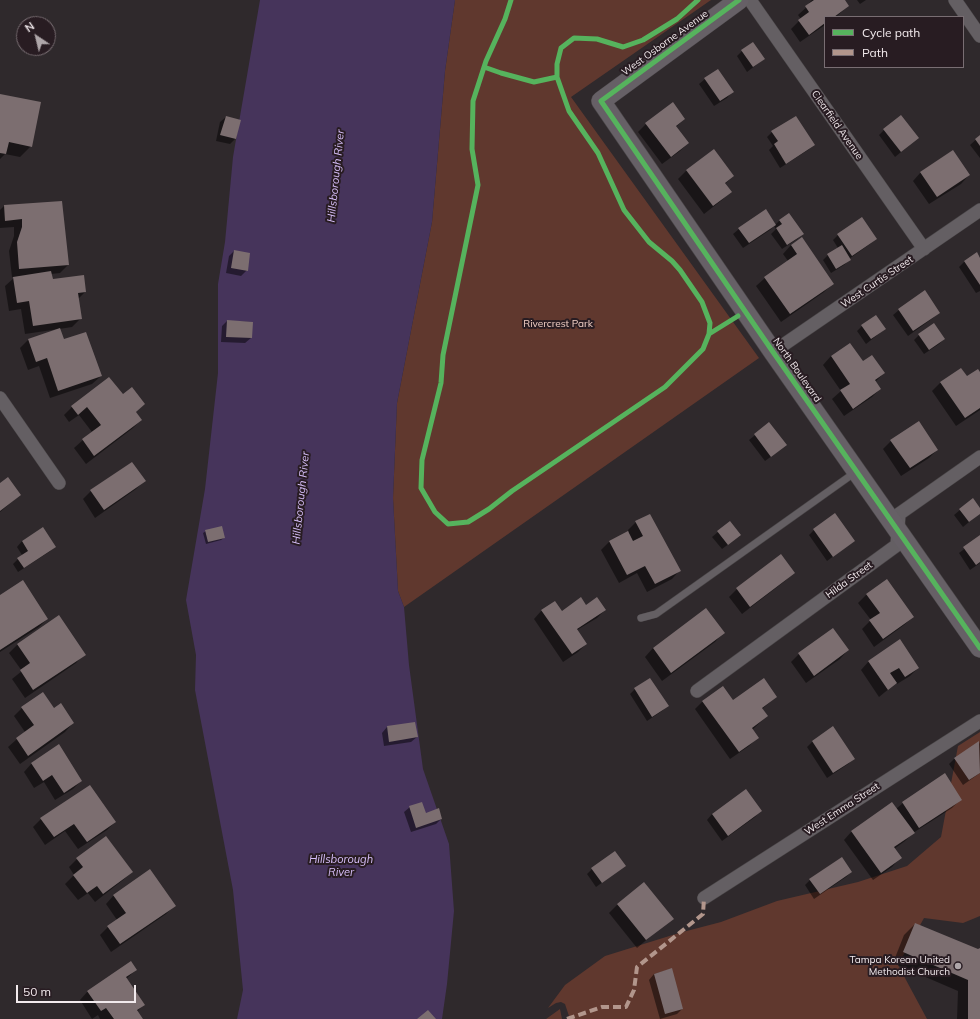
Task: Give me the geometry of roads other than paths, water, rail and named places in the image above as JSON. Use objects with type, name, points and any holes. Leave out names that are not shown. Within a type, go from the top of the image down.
[{"type":"street","name":"West Osborne Avenue","points":[[601,101],[739,0]]},
{"type":"street","name":"Clearfield Avenue","points":[[750,0],[924,249]]},
{"type":"street","points":[[955,0],[980,36]]},
{"type":"street","name":"North Boulevard","points":[[601,101],[773,352],[980,648]]},
{"type":"street","name":"West Curtis Street","points":[[773,352],[980,210]]},
{"type":"street","points":[[0,398],[59,483]]},
{"type":"street","name":"Hilda Street","points":[[697,691],[897,545],[899,514],[980,457]]},
{"type":"street","name":"West Emma Street","points":[[704,898],[980,721]]},
{"type":"lane","points":[[641,618],[656,614],[857,471]]},
{"type":"water","name":"Hillsborough River","points":[[260,0],[455,0],[445,71],[432,222],[397,403],[393,498],[398,591],[404,607],[409,665],[423,769],[449,844],[454,911],[442,1019],[237,1019],[243,990],[233,890],[195,690],[196,655],[186,600],[205,489],[218,373],[218,284],[225,242],[233,157]]},
{"type":"place","name":"Tampa Korean United Methodist Church","points":[[958,966]]},
{"type":"park label","name":"Rivercrest Park","points":[[558,324]]}]
